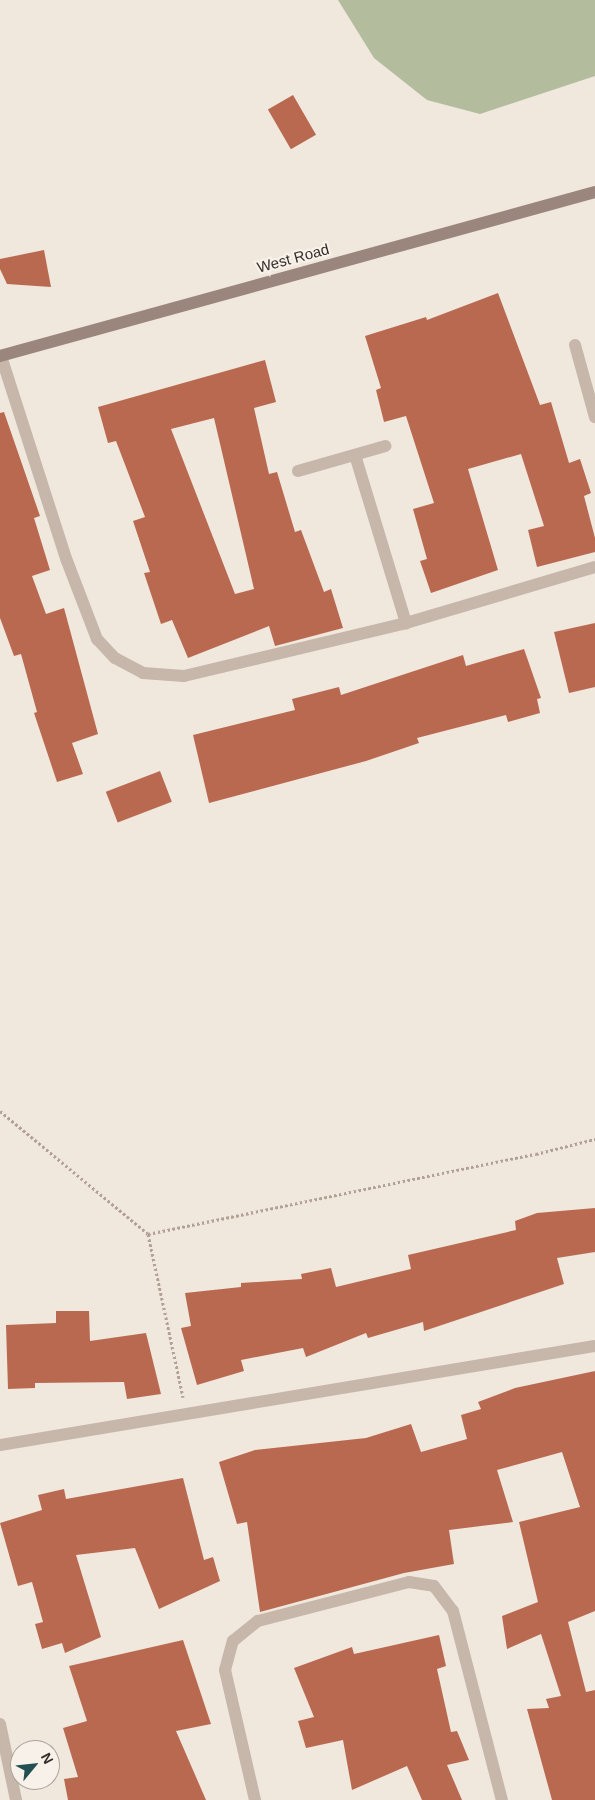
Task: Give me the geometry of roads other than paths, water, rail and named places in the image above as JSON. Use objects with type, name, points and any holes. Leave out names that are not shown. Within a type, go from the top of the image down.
[{"type":"street","name":"West Road","points":[[1,356],[595,192]]},
{"type":"street","points":[[575,345],[595,417]]},
{"type":"street","points":[[1,356],[70,570],[97,639],[115,658],[143,673],[184,676],[406,623],[595,567]]},
{"type":"street","points":[[298,471],[385,446]]},
{"type":"street","points":[[355,455],[406,623]]},
{"type":"street","points":[[0,1445],[595,1346]]},
{"type":"street","points":[[255,1800],[225,1670],[233,1641],[258,1621],[408,1582],[434,1586],[453,1611],[502,1800]]},
{"type":"street","points":[[0,1724],[16,1800]]}]
